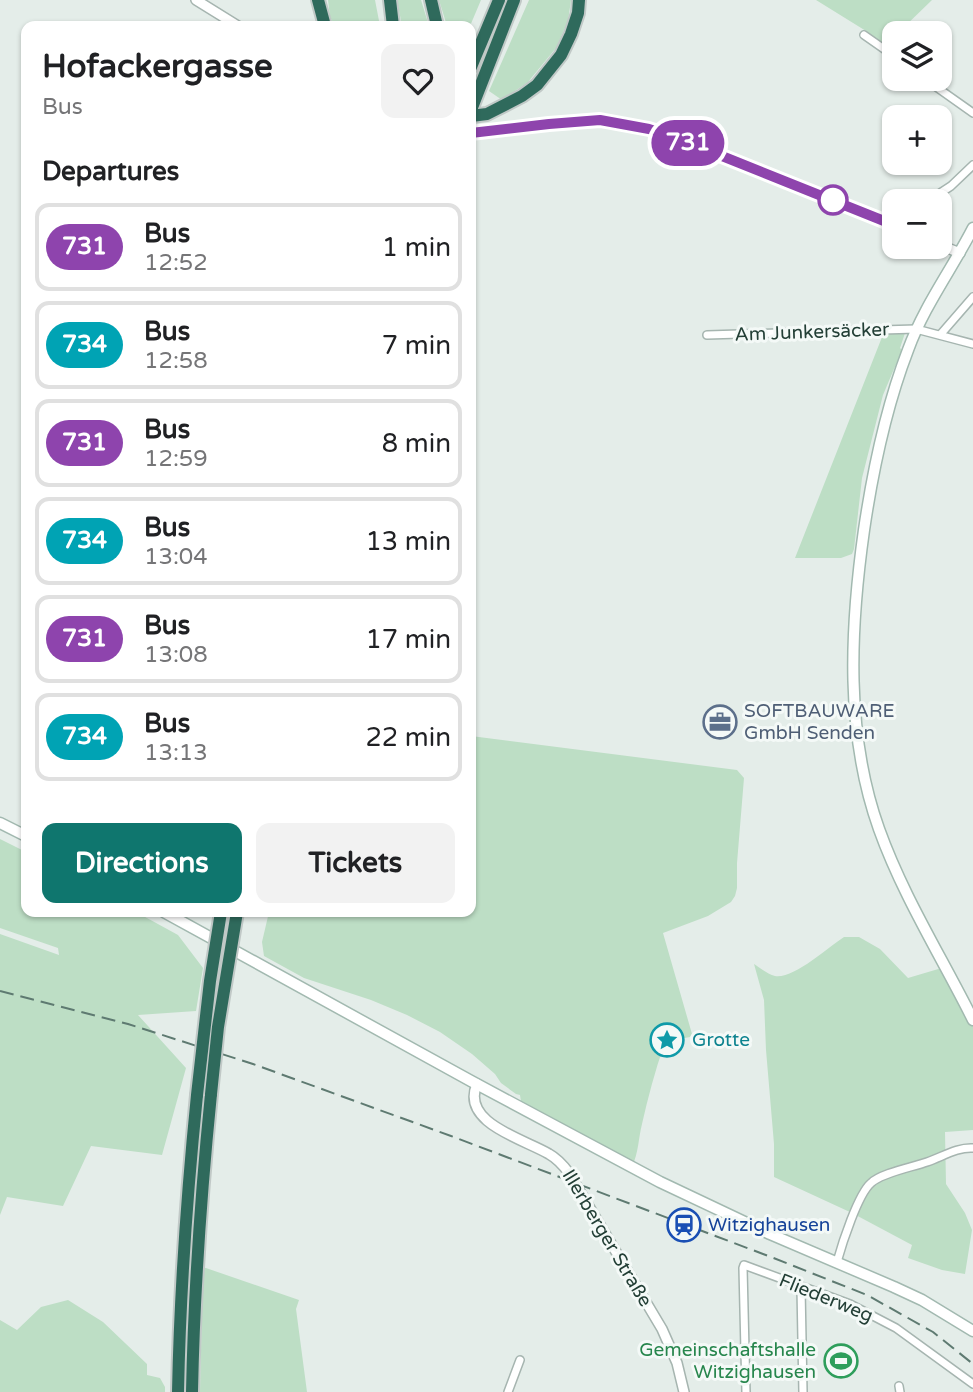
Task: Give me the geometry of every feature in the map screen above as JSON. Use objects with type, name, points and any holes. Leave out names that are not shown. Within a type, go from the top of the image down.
[{"type":"highway","points":[[317,0],[323,21]]},
{"type":"highway","points":[[390,0],[392,21]]},
{"type":"highway","points":[[430,0],[436,21]]},
{"type":"highway","points":[[476,55],[499,0]]},
{"type":"highway","points":[[476,97],[514,0]]},
{"type":"highway","points":[[476,115],[487,114],[537,85],[561,55],[578,13],[579,0]]},
{"type":"highway","points":[[178,1392],[185,1229],[197,1096],[220,917]]},
{"type":"highway","points":[[192,1392],[198,1230],[218,1027],[236,917]]},
{"type":"main road","points":[[973,228],[916,329],[878,449],[859,562],[853,660],[853,686],[864,772],[879,830],[908,897],[973,1020]]},
{"type":"main road","points":[[0,823],[21,834]]},
{"type":"main road","points":[[173,917],[660,1182],[770,1234],[922,1300],[973,1331]]},
{"type":"street","points":[[196,0],[231,21]]},
{"type":"street","points":[[864,35],[882,48]]},
{"type":"street","points":[[942,91],[973,113]]},
{"type":"street","points":[[476,133],[600,120],[649,129],[882,220]]},
{"type":"street","points":[[946,189],[973,165]]},
{"type":"street","points":[[952,250],[960,253]]},
{"type":"street","points":[[940,335],[973,297]]},
{"type":"street","name":"Am Junkersäcker","points":[[708,335],[916,329],[973,344]]},
{"type":"street","name":"Illerberger Straße","points":[[477,1084],[473,1092],[474,1100],[482,1118],[560,1161],[569,1173],[662,1329],[677,1363],[684,1392]]},
{"type":"street","points":[[836,1262],[862,1195],[870,1183],[965,1147],[973,1148]]},
{"type":"street","name":"Fliederweg","points":[[746,1392],[744,1265],[850,1304],[896,1328],[973,1384]]},
{"type":"street","points":[[801,1287],[803,1392]]},
{"type":"street","points":[[518,1392],[508,1391],[520,1360]]},
{"type":"green space","points":[[328,0],[375,0],[379,21],[332,21]]},
{"type":"green space","points":[[397,0],[421,0],[427,21],[401,21]]},
{"type":"green space","points":[[439,0],[481,0],[472,21],[445,21]]},
{"type":"green space","points":[[529,0],[571,0],[568,21],[556,48],[528,82],[502,100],[489,91]]},
{"type":"green space","points":[[816,0],[932,0],[910,21],[882,21],[882,44]]},
{"type":"green space","points":[[884,332],[905,333],[900,348],[902,350],[883,395],[862,478],[854,549],[852,554],[841,558],[795,558]]},
{"type":"green space","points":[[476,737],[737,770],[744,778],[735,896],[731,902],[708,916],[663,933],[692,1034],[664,1045],[632,1167],[522,1108],[520,1095],[501,1083],[495,1074],[472,1054],[440,1032],[371,1000],[304,978],[264,956],[262,942],[268,917],[476,917]]},
{"type":"green space","points":[[0,839],[21,850],[21,917],[145,917],[178,935],[203,968],[196,1011],[138,1015],[186,1068],[162,1155],[91,1146],[63,1206],[7,1197],[0,1215],[0,934],[59,955],[58,948],[0,928]]},
{"type":"green space","points":[[844,937],[859,937],[880,949],[908,978],[945,967],[973,1023],[973,1130],[945,1132],[946,1184],[965,1213],[972,1230],[965,1274],[942,1270],[908,1258],[912,1245],[852,1213],[774,1177],[764,1000],[754,964],[772,975],[783,976],[801,968]]},
{"type":"green space","points":[[203,1267],[299,1300],[296,1309],[307,1392],[200,1392]]},
{"type":"green space","points":[[68,1300],[103,1322],[147,1364],[147,1375],[160,1378],[165,1392],[0,1392],[0,1320],[17,1330],[41,1307]]},
{"type":"railway","points":[[0,991],[128,1024],[253,1064],[771,1257],[867,1295],[933,1332],[973,1364]]},
{"type":"bus line","name":"731","points":[[476,133],[600,120],[627,124],[677,138],[882,220]]},
{"type":"place","name":"SOFTBAUWARE GmbH Senden","points":[[720,722]]},
{"type":"place","name":"Grotte","points":[[667,1040]]},
{"type":"place","name":"Witzighausen","points":[[684,1225]]},
{"type":"place","name":"Gemeinschaftshalle Witzighausen","points":[[841,1361]]}]
